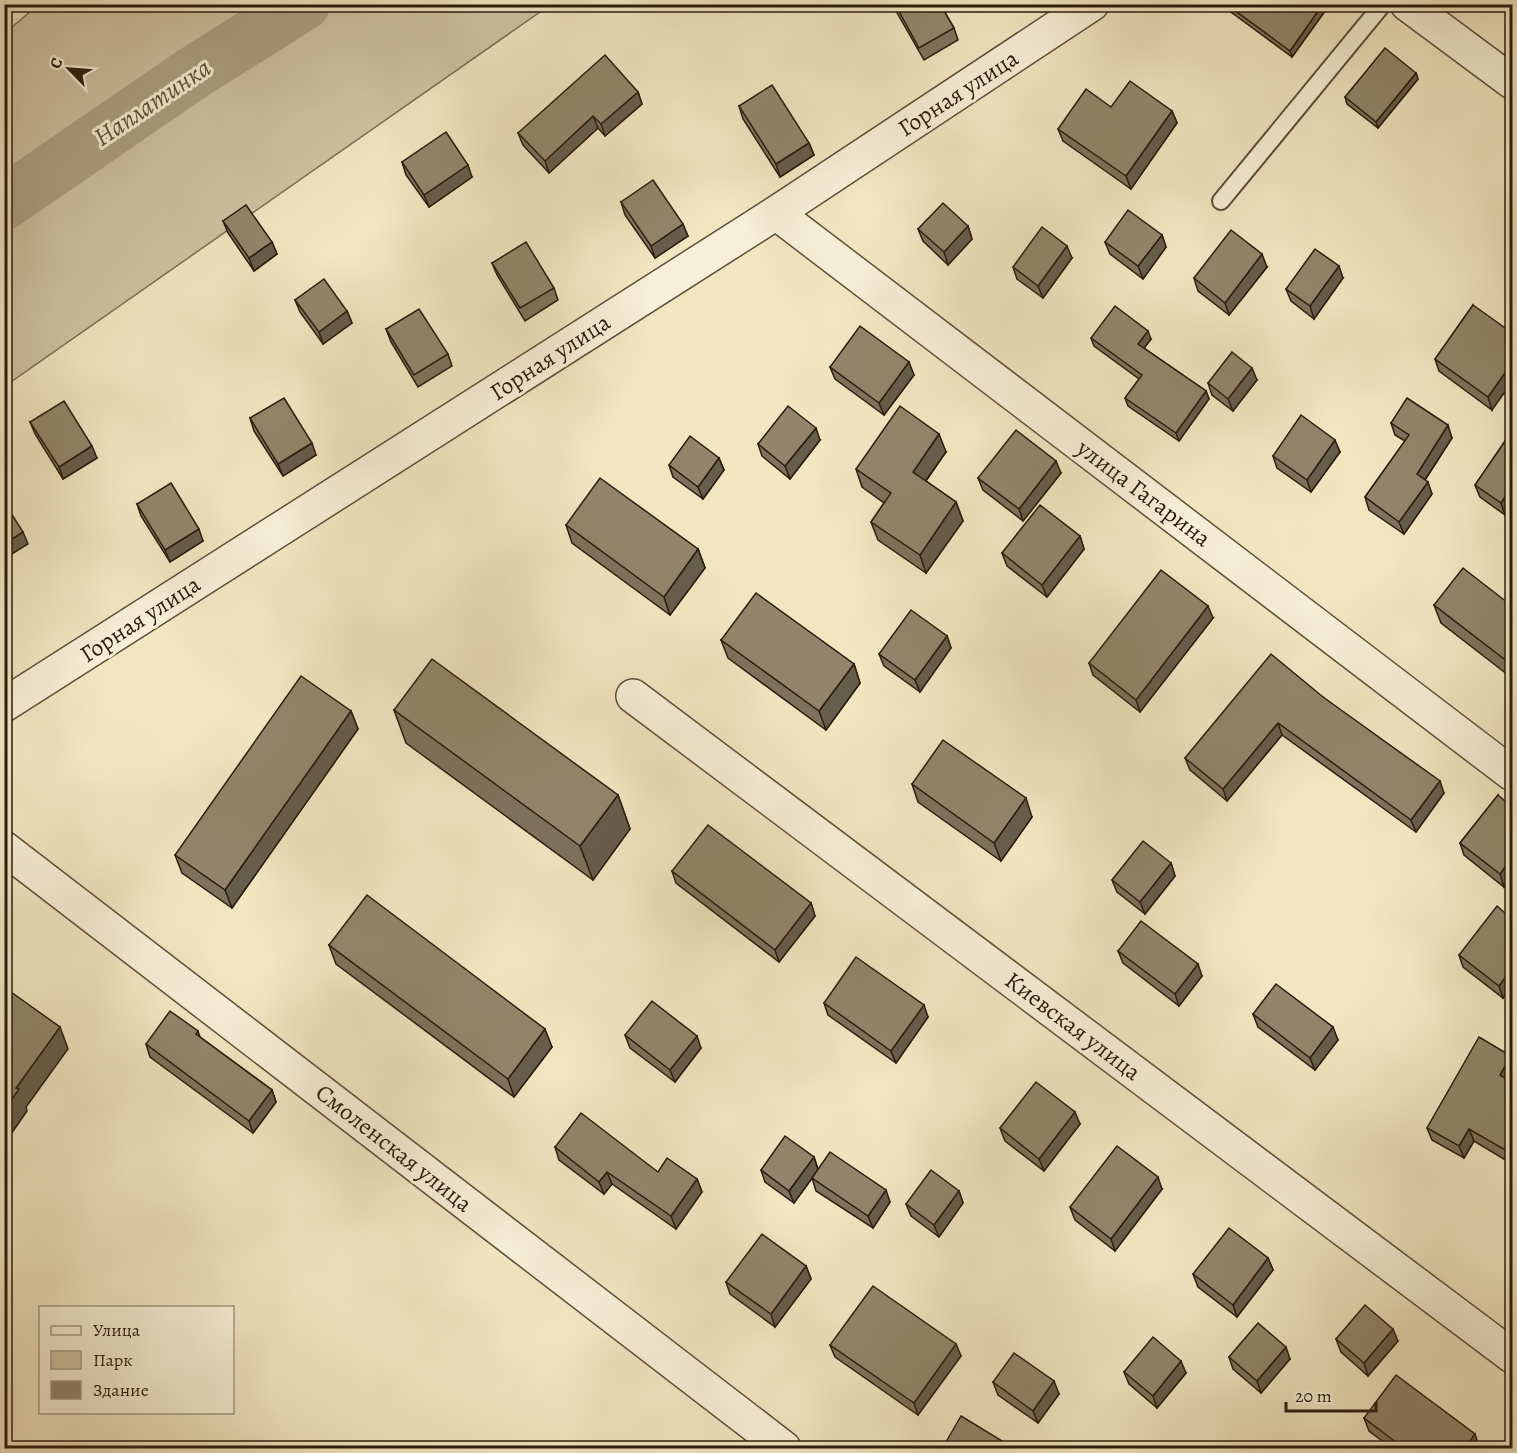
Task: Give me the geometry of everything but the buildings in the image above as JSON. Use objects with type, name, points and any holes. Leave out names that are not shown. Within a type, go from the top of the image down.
[{"type":"street","name":"Горная улица","points":[[4,705],[776,213],[1092,4]]},
{"type":"street","points":[[1407,4],[1512,82]]},
{"type":"street","name":"улица Гагарина","points":[[776,213],[1512,774]]},
{"type":"street","name":"Киевская улица","points":[[633,696],[1512,1356]]},
{"type":"street","name":"Смоленская улица","points":[[4,848],[784,1449]]},
{"type":"lane","points":[[1221,201],[1383,4]]},
{"type":"green space","points":[[38,5],[550,5],[5,386],[5,33]]},
{"type":"waterway","name":"Наплатинка","points":[[4,203],[193,73],[303,4]]}]
